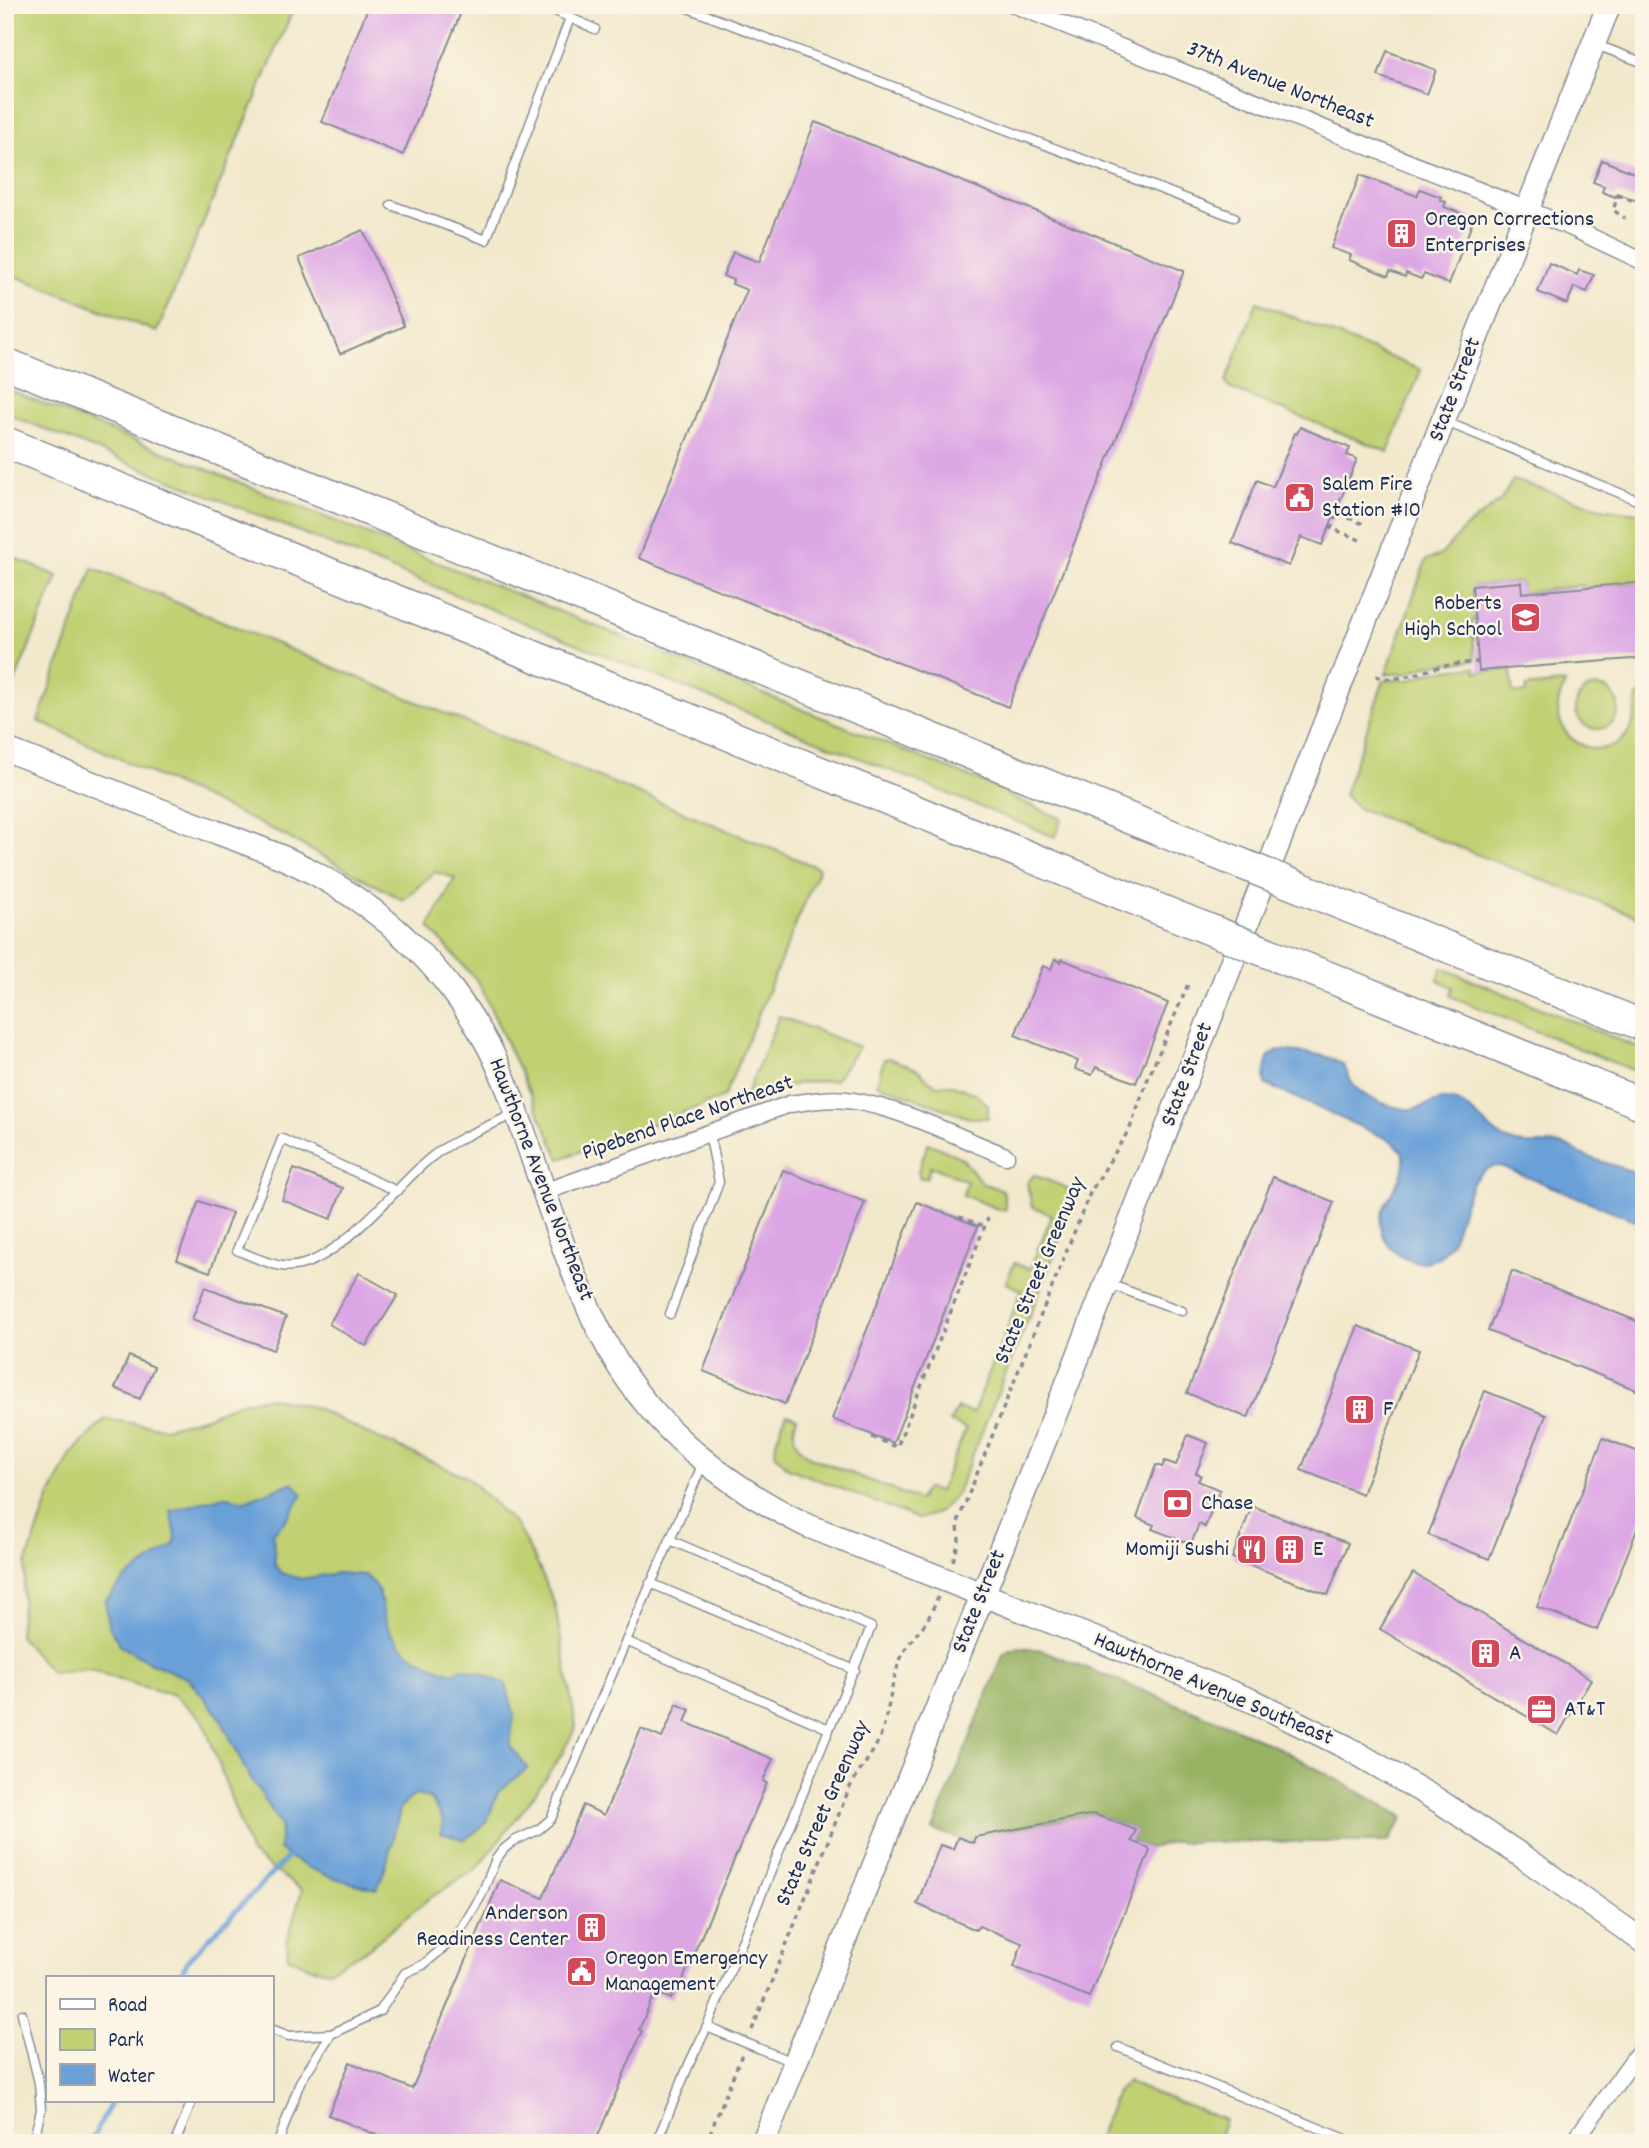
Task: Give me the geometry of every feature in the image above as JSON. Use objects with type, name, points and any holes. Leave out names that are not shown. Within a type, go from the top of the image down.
[{"type":"highway","points":[[5,363],[1644,1026]]},
{"type":"highway","points":[[5,442],[1644,1105]]},
{"type":"main road","name":"State Street","points":[[763,2143],[984,1594],[1443,421],[1609,5]]},
{"type":"main road","name":"Hawthorne Avenue Northeast","points":[[5,749],[316,874],[404,937],[433,968],[473,1020],[491,1051],[517,1113],[587,1304],[611,1353],[645,1402],[693,1451],[739,1488],[793,1518],[984,1594]]},
{"type":"main road","name":"Hawthorne Avenue Southeast","points":[[984,1594],[1255,1702],[1346,1747],[1439,1801],[1504,1843],[1644,1942]]},
{"type":"street","name":"37th Avenue Northeast","points":[[1015,5],[1570,227],[1644,262]]},
{"type":"street","name":"Pipebend Place Northeast","points":[[544,1192],[790,1104],[824,1099],[854,1101],[895,1112],[1006,1156]]},
{"type":"street","points":[[1573,2143],[1644,2045]]},
{"type":"lane","points":[[542,5],[595,29]]},
{"type":"lane","points":[[680,5],[1234,217]]},
{"type":"lane","points":[[391,205],[485,240],[570,18]]},
{"type":"lane","points":[[1593,44],[1644,62]]},
{"type":"lane","points":[[1443,421],[1644,503]]},
{"type":"lane","points":[[397,1191],[282,1139],[237,1251],[283,1267],[311,1263],[347,1240],[397,1191],[430,1158],[517,1113]]},
{"type":"lane","points":[[670,1314],[719,1182],[709,1133]]},
{"type":"lane","points":[[1107,1283],[1182,1311]]},
{"type":"lane","points":[[273,2030],[289,2036],[331,2034],[380,2011],[405,1973],[423,1965],[457,1936],[481,1896],[496,1859],[504,1849],[514,1841],[538,1830],[551,1819],[704,1460]]},
{"type":"lane","points":[[656,2143],[707,2027],[871,1627],[670,1540]]},
{"type":"lane","points":[[650,1583],[855,1670]]},
{"type":"lane","points":[[626,1641],[829,1729]]},
{"type":"lane","points":[[22,2014],[39,2083],[41,2110],[33,2143]]},
{"type":"lane","points":[[707,2027],[795,2063]]},
{"type":"lane","points":[[278,2143],[300,2082],[331,2034]]},
{"type":"lane","points":[[1118,2047],[1356,2143]]},
{"type":"lane","points":[[175,2143],[192,2102]]},
{"type":"path","points":[[1625,218],[1613,210],[1618,194],[1632,200]]},
{"type":"path","points":[[1360,540],[1331,528],[1337,513],[1366,525]]},
{"type":"path","points":[[1376,676],[1402,678],[1446,665],[1478,662]]},
{"type":"path","name":"State Street Greenway","points":[[960,1541],[960,1516],[1085,1204],[1130,1128],[1189,982]]},
{"type":"path","points":[[959,1217],[984,1226]]},
{"type":"path","points":[[872,1437],[897,1447],[988,1218]]},
{"type":"path","name":"State Street Greenway","points":[[706,2143],[849,1789],[872,1756],[889,1709],[890,1692],[901,1658],[907,1645],[928,1619]]},
{"type":"green space","points":[[5,5],[295,5],[157,332],[5,272]]},
{"type":"green space","points":[[1257,302],[1421,370],[1388,452],[1229,388],[1226,382]]},
{"type":"green space","points":[[5,388],[1007,792],[1007,795],[1062,819],[1055,837],[5,413]]},
{"type":"green space","points":[[1513,480],[1601,508],[1644,514],[1644,582],[1582,588],[1582,585],[1522,593],[1521,582],[1473,586],[1475,660],[1433,664],[1403,674],[1386,674],[1426,560],[1441,555],[1464,529],[1501,500]]},
{"type":"green space","points":[[5,554],[58,576],[5,705]]},
{"type":"green space","points":[[93,568],[819,868],[724,1097],[560,1159],[479,983],[429,927],[455,878],[435,872],[403,900],[278,832],[38,721]]},
{"type":"green space","points":[[1475,667],[1476,672],[1511,669],[1513,693],[1526,693],[1526,687],[1565,683],[1558,706],[1561,724],[1569,736],[1590,748],[1614,745],[1624,737],[1633,722],[1637,697],[1644,692],[1644,919],[1357,808],[1344,795],[1384,680],[1409,680],[1434,671]]},
{"type":"green space","points":[[1597,687],[1612,693],[1618,708],[1612,723],[1597,729],[1582,723],[1576,708],[1582,693]]},
{"type":"green space","points":[[1442,968],[1644,1050],[1644,1075],[1450,996],[1453,987],[1438,980]]},
{"type":"green space","points":[[779,1016],[859,1047],[835,1080],[799,1083],[744,1100]]},
{"type":"green space","points":[[889,1058],[919,1070],[937,1085],[953,1085],[974,1093],[988,1105],[988,1118],[969,1118],[877,1084],[884,1059]]},
{"type":"green space","points":[[928,1143],[962,1158],[983,1184],[1003,1190],[1006,1209],[1000,1210],[963,1195],[967,1181],[931,1166],[926,1178],[920,1178],[918,1171]]},
{"type":"green space","points":[[1034,1175],[1065,1187],[1072,1194],[1071,1203],[1053,1258],[956,1495],[938,1513],[918,1519],[788,1468],[775,1454],[776,1442],[788,1414],[797,1418],[795,1440],[810,1457],[919,1500],[926,1488],[939,1492],[966,1429],[950,1422],[957,1408],[973,1413],[1022,1290],[1006,1283],[1014,1263],[1030,1269],[1052,1215],[1032,1206],[1027,1183]]},
{"type":"green space","points":[[270,1397],[316,1408],[467,1477],[516,1525],[538,1565],[555,1605],[576,1726],[562,1754],[527,1805],[476,1869],[427,1900],[369,1948],[328,1971],[309,1967],[288,1957],[287,1941],[302,1890],[251,1854],[203,1720],[174,1695],[89,1669],[52,1673],[19,1636],[26,1564],[50,1496],[71,1454],[105,1419],[165,1428],[206,1417],[238,1403]]},
{"type":"green space","points":[[1019,1647],[1042,1650],[1221,1722],[1281,1749],[1404,1817],[1388,1842],[1175,1842],[1149,1848],[1131,1841],[1135,1830],[1094,1814],[976,1837],[973,1843],[933,1830],[1004,1653]]},
{"type":"green space","points":[[1128,2081],[1225,2120],[1216,2143],[1096,2143],[1116,2093]]},
{"type":"water","points":[[1278,1050],[1331,1058],[1345,1067],[1359,1091],[1386,1104],[1414,1109],[1440,1101],[1454,1101],[1507,1140],[1521,1144],[1564,1145],[1590,1158],[1644,1175],[1644,1224],[1500,1166],[1484,1171],[1473,1183],[1453,1237],[1444,1252],[1431,1261],[1404,1258],[1387,1243],[1381,1219],[1403,1169],[1404,1158],[1401,1150],[1392,1141],[1265,1084],[1268,1057]]},
{"type":"water","points":[[293,1482],[303,1495],[286,1520],[273,1533],[275,1565],[281,1573],[301,1579],[338,1573],[365,1575],[378,1591],[389,1630],[412,1654],[453,1673],[462,1668],[506,1684],[514,1714],[510,1746],[528,1768],[498,1792],[488,1819],[464,1840],[441,1833],[443,1820],[430,1798],[415,1795],[401,1806],[385,1869],[377,1889],[325,1875],[279,1850],[281,1825],[245,1769],[220,1717],[189,1679],[151,1663],[121,1646],[109,1627],[105,1601],[125,1579],[174,1545],[176,1537],[171,1511],[224,1496],[245,1501]]},
{"type":"building","points":[[369,5],[464,5],[403,155],[322,122]]},
{"type":"building","points":[[1387,51],[1436,70],[1427,94],[1378,76]]},
{"type":"building","points":[[815,122],[1184,271],[1008,707],[639,558],[747,290],[732,284],[733,280],[723,276],[733,252],[759,262]]},
{"type":"building","points":[[1602,160],[1644,177],[1644,193],[1640,202],[1617,193],[1615,197],[1602,192],[1604,186],[1593,182]]},
{"type":"building","name":"Oregon Corrections Enterprises","points":[[1360,175],[1417,196],[1420,189],[1441,197],[1440,199],[1446,202],[1444,207],[1474,218],[1449,284],[1424,274],[1421,279],[1390,271],[1388,276],[1349,260],[1351,255],[1331,248]]},
{"type":"building","points":[[363,230],[404,326],[340,354],[299,258]]},
{"type":"building","points":[[1549,263],[1577,275],[1579,270],[1594,275],[1587,292],[1574,287],[1567,304],[1538,292]]},
{"type":"building","points":[[1300,427],[1350,448],[1347,455],[1357,459],[1322,545],[1301,537],[1289,566],[1232,543],[1257,480],[1273,487]]},
{"type":"building","points":[[1521,582],[1522,593],[1644,582],[1644,658],[1479,671],[1472,586]]},
{"type":"building","points":[[1055,959],[1061,962],[1062,959],[1168,1003],[1136,1083],[1096,1067],[1092,1075],[1075,1069],[1078,1061],[1015,1035],[1043,966],[1051,969]]},
{"type":"building","points":[[294,1169],[343,1188],[331,1219],[282,1200]]},
{"type":"building","points":[[783,1170],[865,1202],[785,1404],[703,1371]]},
{"type":"building","points":[[1273,1177],[1334,1202],[1248,1418],[1187,1393]]},
{"type":"building","points":[[199,1201],[232,1213],[210,1272],[177,1260]]},
{"type":"building","points":[[917,1202],[978,1226],[893,1443],[832,1419]]},
{"type":"building","points":[[1512,1271],[1644,1324],[1644,1393],[1488,1331]]},
{"type":"building","points":[[359,1273],[398,1295],[366,1346],[329,1324]]},
{"type":"building","points":[[205,1287],[286,1317],[273,1350],[192,1319]]},
{"type":"building","name":"F","points":[[1358,1326],[1419,1350],[1362,1494],[1301,1470]]},
{"type":"building","points":[[129,1356],[154,1367],[140,1399],[115,1388]]},
{"type":"building","points":[[1485,1391],[1546,1415],[1489,1559],[1428,1535]]},
{"type":"building","name":"Chase","points":[[1188,1435],[1208,1443],[1196,1473],[1201,1475],[1198,1481],[1220,1490],[1205,1527],[1199,1524],[1191,1544],[1152,1529],[1154,1525],[1137,1518],[1156,1465],[1162,1467],[1165,1461],[1176,1465]]},
{"type":"building","points":[[1603,1438],[1644,1454],[1644,1512],[1597,1630],[1537,1607]]},
{"type":"building","name":"E","points":[[1252,1506],[1348,1543],[1328,1595],[1232,1558]]},
{"type":"building","name":"A","points":[[1413,1573],[1591,1679],[1558,1735],[1380,1629]]},
{"type":"building","name":"Anderson Readiness Center","points":[[677,1704],[690,1710],[685,1722],[773,1759],[763,1781],[767,1783],[681,1984],[678,1983],[671,1999],[655,1992],[639,2030],[642,2031],[595,2143],[396,2143],[328,2115],[350,2062],[412,2089],[500,1880],[543,1898],[583,1805],[604,1815],[641,1729],[662,1738]]},
{"type":"building","points":[[1094,1814],[1136,1830],[1131,1841],[1149,1848],[1150,1851],[1089,1997],[1014,1967],[1022,1943],[979,1926],[976,1930],[917,1904],[940,1845],[953,1849],[958,1837],[973,1843],[975,1837]]},
{"type":"waterway","points":[[180,1976],[188,1960],[288,1857]]},
{"type":"waterway","points":[[90,2143],[111,2102]]},
{"type":"place","name":"Oregon Corrections Enterprises","points":[[1402,233]]},
{"type":"place","name":"Salem Fire Station #10","points":[[1299,498]]},
{"type":"place","name":"Roberts High School","points":[[1525,617]]},
{"type":"place","name":"F","points":[[1360,1410]]},
{"type":"place","name":"Chase","points":[[1178,1504]]},
{"type":"place","name":"Momiji Sushi","points":[[1252,1550]]},
{"type":"place","name":"E","points":[[1290,1550]]},
{"type":"place","name":"A","points":[[1486,1654]]},
{"type":"place","name":"AT&T","points":[[1541,1710]]},
{"type":"place","name":"Anderson Readiness Center","points":[[591,1927]]},
{"type":"place","name":"Oregon Emergency Management","points":[[582,1972]]}]
